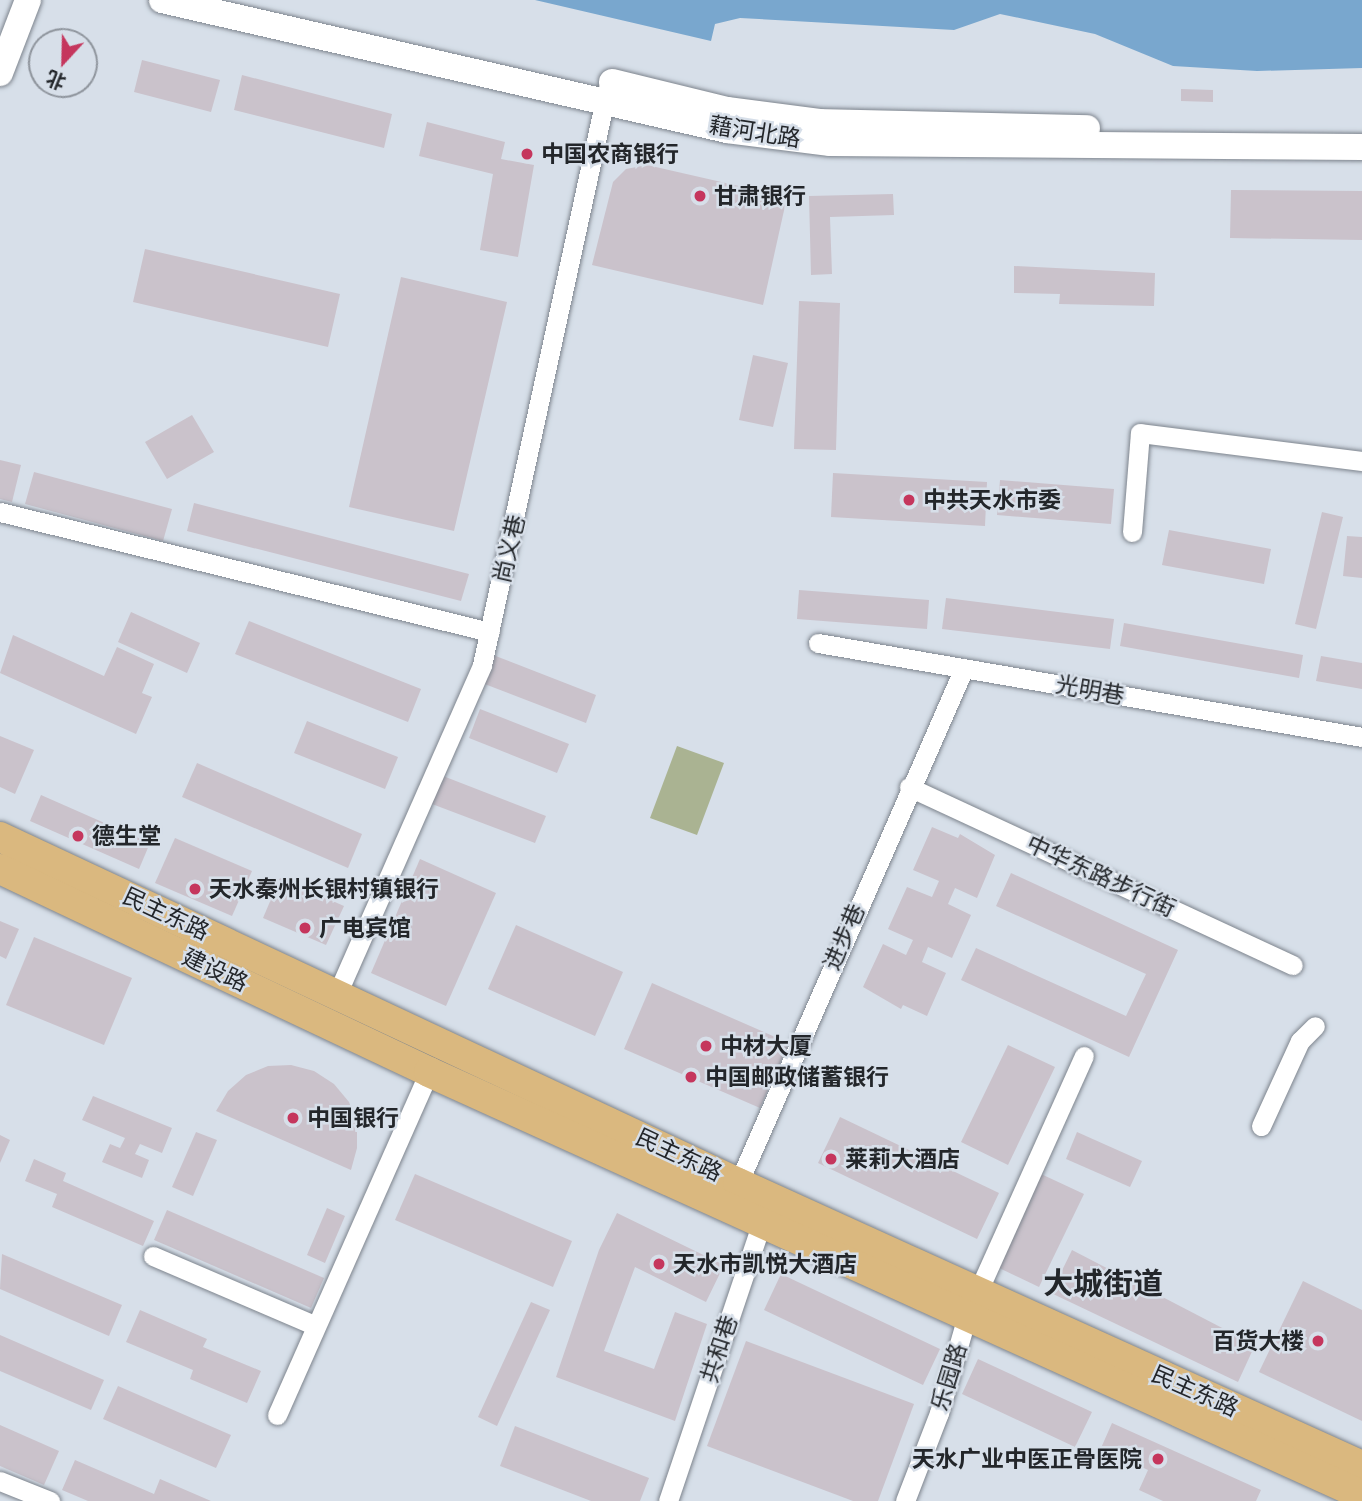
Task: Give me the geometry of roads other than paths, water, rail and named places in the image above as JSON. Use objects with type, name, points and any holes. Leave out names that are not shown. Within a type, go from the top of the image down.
[{"type":"main road","points":[[0,73],[28,0]]},
{"type":"main road","name":"藉河北路","points":[[162,0],[607,90],[819,122],[1362,129]]},
{"type":"main road","name":"藉河北路","points":[[242,0],[607,90],[727,130],[830,143],[1362,147]]},
{"type":"main road","name":"民主东路","points":[[0,837],[338,992],[733,1195]]},
{"type":"main road","name":"建设路","points":[[0,869],[429,1072]]},
{"type":"main road","name":"民主东路","points":[[429,1072],[733,1195],[973,1304],[1362,1495]]},
{"type":"main road","name":"民主东路","points":[[973,1304],[1362,1466]]},
{"type":"street","name":"尚义巷","points":[[338,992],[482,665],[607,90]]},
{"type":"street","points":[[1132,532],[1140,433],[1362,460]]},
{"type":"street","points":[[0,512],[490,632]]},
{"type":"street","name":"光明巷","points":[[818,643],[1362,737]]},
{"type":"street","name":"进步巷","points":[[733,1195],[909,787],[964,668]]},
{"type":"street","name":"中华东路步行街","points":[[909,787],[1293,965]]},
{"type":"street","points":[[1261,1126],[1300,1041],[1315,1026]]},
{"type":"street","name":"乐园路","points":[[905,1501],[939,1413],[973,1304],[1084,1056]]},
{"type":"street","points":[[277,1415],[429,1072]]},
{"type":"street","name":"共和巷","points":[[668,1501],[766,1210]]},
{"type":"street","points":[[153,1256],[316,1326]]},
{"type":"street","points":[[0,1480],[50,1501]]},
{"type":"water","points":[[535,0],[1362,0],[1362,68],[1257,71],[1173,66],[1095,34],[1000,14],[954,30],[740,18],[715,24],[711,41]]},
{"type":"place","name":"中国农商银行","points":[[527,154]]},
{"type":"place","name":"甘肃银行","points":[[700,196]]},
{"type":"place","name":"中共天水市委","points":[[909,500]]},
{"type":"place","name":"德生堂","points":[[78,836]]},
{"type":"place","name":"天水秦州长银村镇银行","points":[[195,889]]},
{"type":"place","name":"广电宾馆","points":[[305,928]]},
{"type":"place","name":"中材大厦","points":[[706,1046]]},
{"type":"place","name":"中国邮政储蓄银行","points":[[691,1077]]},
{"type":"place","name":"中国银行","points":[[293,1118]]},
{"type":"place","name":"莱莉大酒店","points":[[831,1159]]},
{"type":"place","name":"天水市凯悦大酒店","points":[[659,1264]]},
{"type":"place","name":"百货大楼","points":[[1318,1341]]},
{"type":"place","name":"天水广业中医正骨医院","points":[[1158,1459]]},
{"type":"district","name":"大城街道","points":[[1103,1283]]}]
